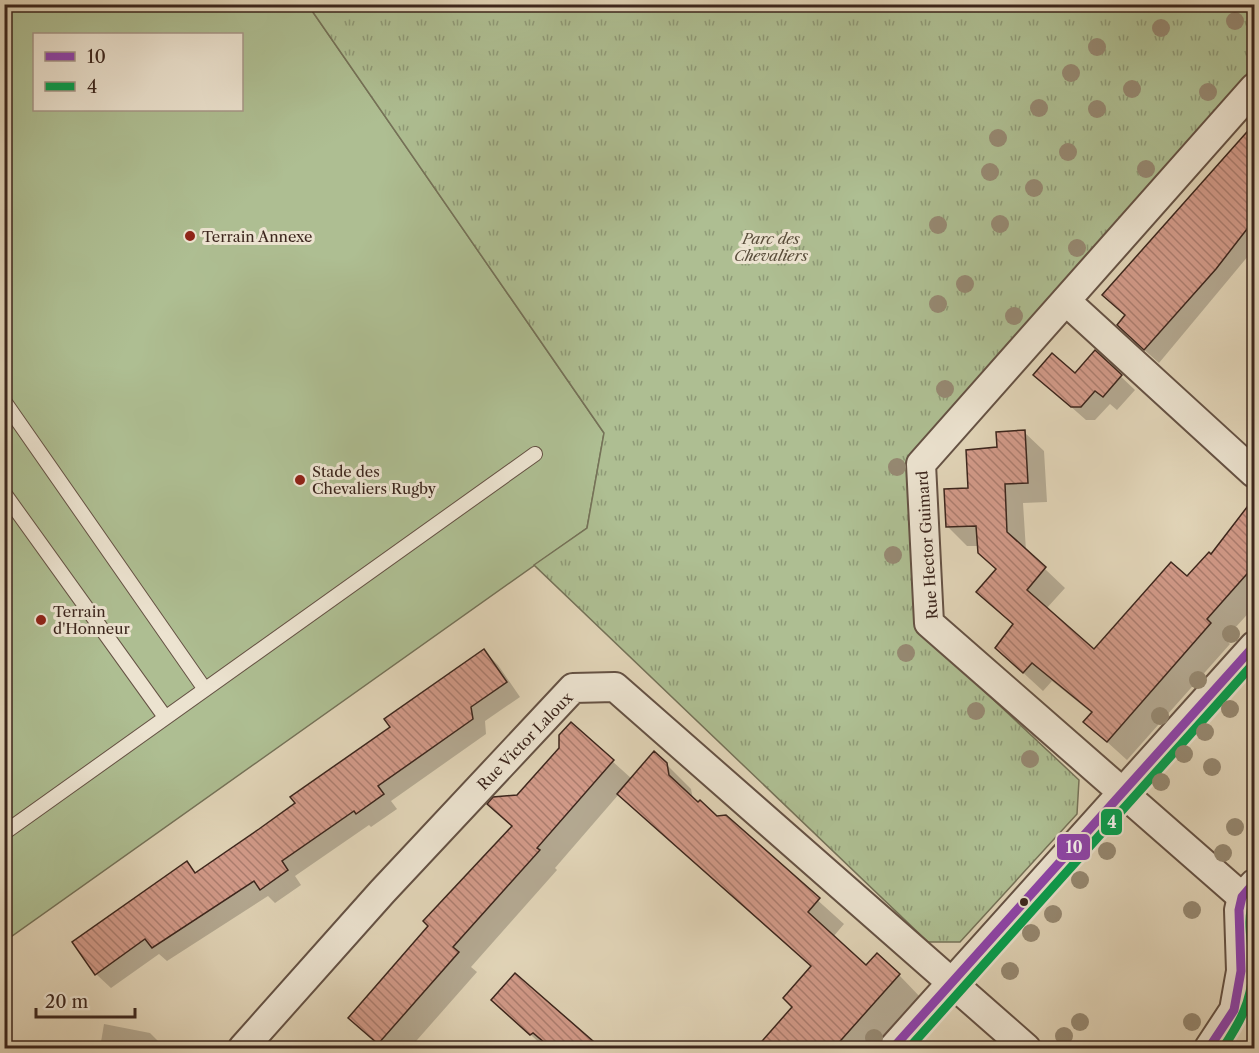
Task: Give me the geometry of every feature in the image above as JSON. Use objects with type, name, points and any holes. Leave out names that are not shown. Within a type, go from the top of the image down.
[{"type":"street","name":"Rue Hector Guimard","points":[[1248,890],[1082,759],[929,623],[921,464],[1254,88]]},
{"type":"street","points":[[1066,301],[1254,472]]},
{"type":"street","points":[[893,1048],[1254,646]]},
{"type":"street","name":"Rue Victor Laloux","points":[[243,1048],[382,892],[573,688],[615,687],[1026,1048]]},
{"type":"street","points":[[1209,1048],[1234,1010],[1239,991],[1241,971],[1239,921],[1248,890]]},
{"type":"lane","points":[[4,401],[204,688]]},
{"type":"lane","points":[[4,832],[535,454]]},
{"type":"lane","points":[[4,493],[165,717]]},
{"type":"green space","name":"Stade des Chevaliers Rugby","points":[[5,5],[308,5],[604,433],[587,528],[5,941]]},
{"type":"green space","name":"Parc des Chevaliers","points":[[308,5],[1245,5],[1253,35],[1253,53],[1243,82],[907,462],[918,629],[1079,780],[1077,814],[960,942],[928,942],[534,565],[587,528],[604,433]]},
{"type":"building","points":[[1254,124],[1254,220],[1216,269],[1144,350],[1117,325],[1125,315],[1102,295]]},
{"type":"building","points":[[1095,350],[1122,375],[1103,397],[1095,391],[1081,407],[1071,407],[1033,375],[1052,353],[1075,373]]},
{"type":"building","points":[[1025,430],[1028,483],[1005,484],[1007,532],[1046,567],[1027,590],[1094,649],[1171,562],[1187,576],[1209,552],[1211,554],[1254,498],[1254,566],[1207,619],[1211,623],[1107,742],[1083,722],[1092,712],[1032,663],[1023,673],[995,648],[1013,624],[976,592],[996,569],[978,553],[976,526],[946,527],[944,489],[968,488],[966,450],[997,447],[996,432]]},
{"type":"building","points":[[484,649],[507,682],[471,707],[473,719],[378,786],[384,794],[356,814],[354,811],[282,861],[288,870],[260,890],[254,881],[152,948],[145,939],[95,975],[72,942],[187,861],[195,873],[259,829],[295,803],[290,797],[390,727],[384,719]]},
{"type":"building","points":[[571,722],[614,760],[537,848],[540,850],[453,947],[459,952],[378,1044],[348,1018],[428,926],[423,921],[512,826],[487,804],[493,797],[517,795],[559,748],[559,735]]},
{"type":"building","points":[[654,751],[667,763],[669,775],[698,802],[700,800],[717,816],[726,815],[820,898],[808,912],[866,965],[877,953],[900,974],[834,1048],[756,1048],[792,1007],[783,998],[811,966],[617,794]]},
{"type":"building","points":[[515,973],[601,1048],[551,1048],[533,1033],[530,1035],[491,1000]]},
{"type":"transit line","name":"10","points":[[893,1048],[1254,646]]},
{"type":"transit line","name":"4","points":[[909,1048],[1254,663]]},
{"type":"transit line","name":"10","points":[[1209,1048],[1234,1010],[1241,971],[1239,910],[1242,897],[1254,883]]},
{"type":"transit line","name":"4","points":[[1223,1048],[1239,1021],[1250,993],[1253,971],[1250,917],[1254,901]]},
{"type":"place","name":"Terrain Annexe","points":[[190,236]]},
{"type":"place","name":"Stade des Chevaliers Rugby","points":[[300,480]]},
{"type":"place","name":"Terrain d'Honneur","points":[[41,620]]}]
